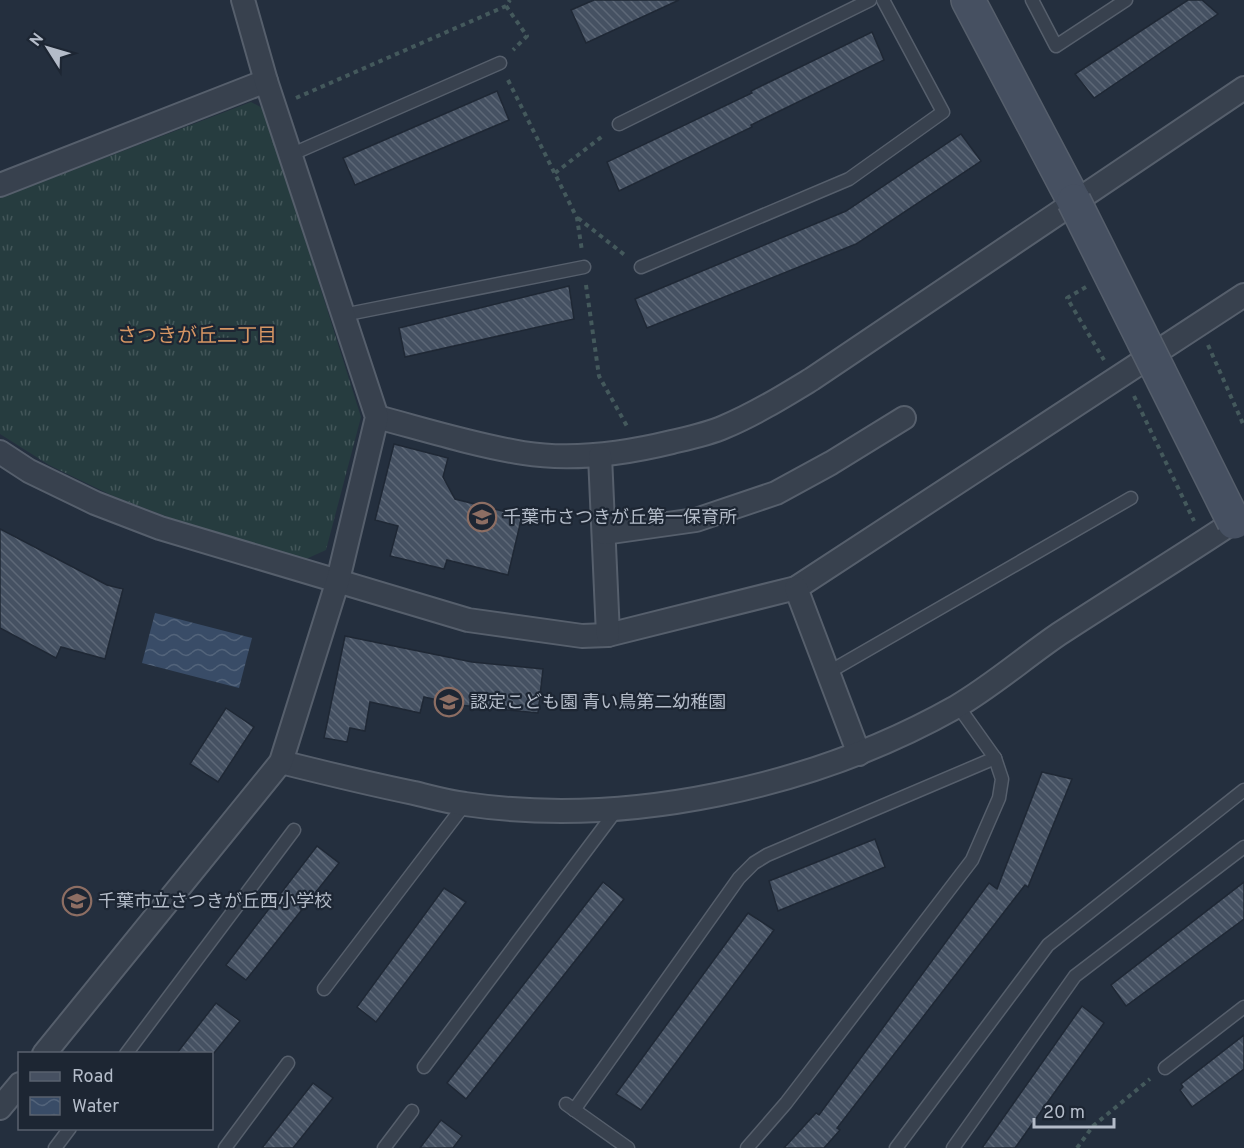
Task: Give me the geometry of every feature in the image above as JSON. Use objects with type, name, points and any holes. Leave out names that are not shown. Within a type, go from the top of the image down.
[{"type":"street","points":[[45,1052],[281,762],[338,580],[377,417],[274,108],[243,0]]},
{"type":"street","points":[[281,762],[465,804],[522,809],[591,811],[734,792],[859,754],[958,706],[1058,635],[1204,541],[1241,526],[968,0]]},
{"type":"street","points":[[0,185],[266,81]]},
{"type":"street","points":[[377,417],[478,444],[525,453],[600,456],[640,450],[723,428],[767,406],[812,379],[1244,88]]},
{"type":"street","points":[[0,452],[39,476],[95,503],[160,528],[468,620],[582,636],[608,635],[796,588],[1244,295]]},
{"type":"street","points":[[604,533],[696,520],[776,493],[831,463],[904,418]]},
{"type":"street","points":[[600,456],[608,635]]},
{"type":"street","points":[[796,588],[859,754]]},
{"type":"street","points":[[0,1108],[18,1086]]},
{"type":"lane","points":[[619,124],[870,0]]},
{"type":"lane","points":[[641,267],[849,179],[943,112],[883,0]]},
{"type":"lane","points":[[1032,0],[1056,46],[1126,0]]},
{"type":"lane","points":[[290,155],[500,63]]},
{"type":"lane","points":[[343,315],[584,267]]},
{"type":"lane","points":[[829,672],[1131,498]]},
{"type":"lane","points":[[747,1148],[786,1103],[972,860],[999,798],[1002,779],[995,758],[958,706]]},
{"type":"lane","points":[[628,1148],[570,1107],[739,878],[753,863],[995,758]]},
{"type":"lane","points":[[896,1148],[1048,945],[1244,790]]},
{"type":"lane","points":[[324,989],[465,804]]},
{"type":"lane","points":[[424,1067],[618,808]]},
{"type":"lane","points":[[127,1052],[294,830]]},
{"type":"lane","points":[[953,1148],[1075,976],[1244,846]]},
{"type":"lane","points":[[1165,1068],[1244,1007]]},
{"type":"lane","points":[[225,1148],[288,1064]]},
{"type":"lane","points":[[384,1148],[412,1111]]},
{"type":"lane","points":[[55,1148],[68,1130]]},
{"type":"path","points":[[274,108],[506,6],[510,0]]},
{"type":"path","points":[[506,6],[527,36],[500,63],[577,218],[599,376],[640,450]]},
{"type":"path","points":[[555,173],[619,124]]},
{"type":"path","points":[[577,218],[641,267]]},
{"type":"path","points":[[1110,273],[1067,298],[1120,376],[1204,541]]},
{"type":"path","points":[[1199,324],[1244,426]]},
{"type":"path","points":[[1077,1148],[1093,1126],[1165,1068]]},
{"type":"green space","points":[[251,102],[264,109],[361,417],[326,550],[306,559],[189,525],[113,496],[49,465],[0,434],[0,198]]},
{"type":"water","points":[[155,613],[252,638],[239,688],[142,663]]},
{"type":"building","points":[[594,0],[679,0],[586,43],[571,10]]},
{"type":"building","points":[[1188,0],[1202,0],[1218,14],[1094,98],[1075,74]]},
{"type":"building","points":[[872,32],[884,60],[619,191],[607,162],[752,93],[751,91]]},
{"type":"building","points":[[497,91],[509,120],[355,185],[343,158]]},
{"type":"building","points":[[961,134],[981,161],[856,244],[647,328],[635,299],[846,211]]},
{"type":"building","points":[[569,286],[574,319],[405,357],[399,328]]},
{"type":"building","points":[[394,444],[448,458],[443,477],[455,499],[522,516],[508,575],[447,560],[444,569],[390,556],[398,526],[375,520]]},
{"type":"building","points":[[0,529],[107,585],[123,589],[105,659],[61,647],[56,658],[0,628]]},
{"type":"building","points":[[345,636],[472,662],[543,669],[538,713],[459,705],[424,697],[420,713],[370,702],[365,731],[350,728],[347,742],[324,738]]},
{"type":"building","points":[[226,708],[254,727],[218,782],[190,764]]},
{"type":"building","points":[[1042,772],[1072,779],[1028,887],[1025,885],[837,1128],[840,1130],[824,1148],[784,1148],[816,1113],[819,1115],[989,883],[997,889]]},
{"type":"building","points":[[875,839],[885,867],[778,911],[769,881]]},
{"type":"building","points":[[317,846],[339,863],[246,980],[226,965]]},
{"type":"building","points":[[603,882],[624,899],[466,1099],[447,1083]]},
{"type":"building","points":[[1244,882],[1244,919],[1126,1006],[1111,985]]},
{"type":"building","points":[[444,888],[466,902],[376,1022],[357,1007]]},
{"type":"building","points":[[748,913],[774,930],[641,1110],[616,1094]]},
{"type":"building","points":[[216,1003],[240,1021],[214,1053],[178,1052]]},
{"type":"building","points":[[1082,1006],[1104,1023],[1015,1148],[982,1148]]},
{"type":"building","points":[[1244,1035],[1244,1069],[1192,1107],[1180,1090],[1183,1087],[1181,1084]]},
{"type":"building","points":[[313,1083],[333,1098],[293,1148],[262,1148]]},
{"type":"building","points":[[441,1120],[462,1136],[453,1148],[420,1148]]},
{"type":"place","name":"千葉市さつきが丘第一保育所","points":[[482,517]]},
{"type":"place","name":"認定こども園 青い鳥第二幼稚園","points":[[449,702]]},
{"type":"place","name":"千葉市立さつきが丘西小学校","points":[[77,901]]},
{"type":"district","name":"さつきが丘二丁目","points":[[197,335]]}]
